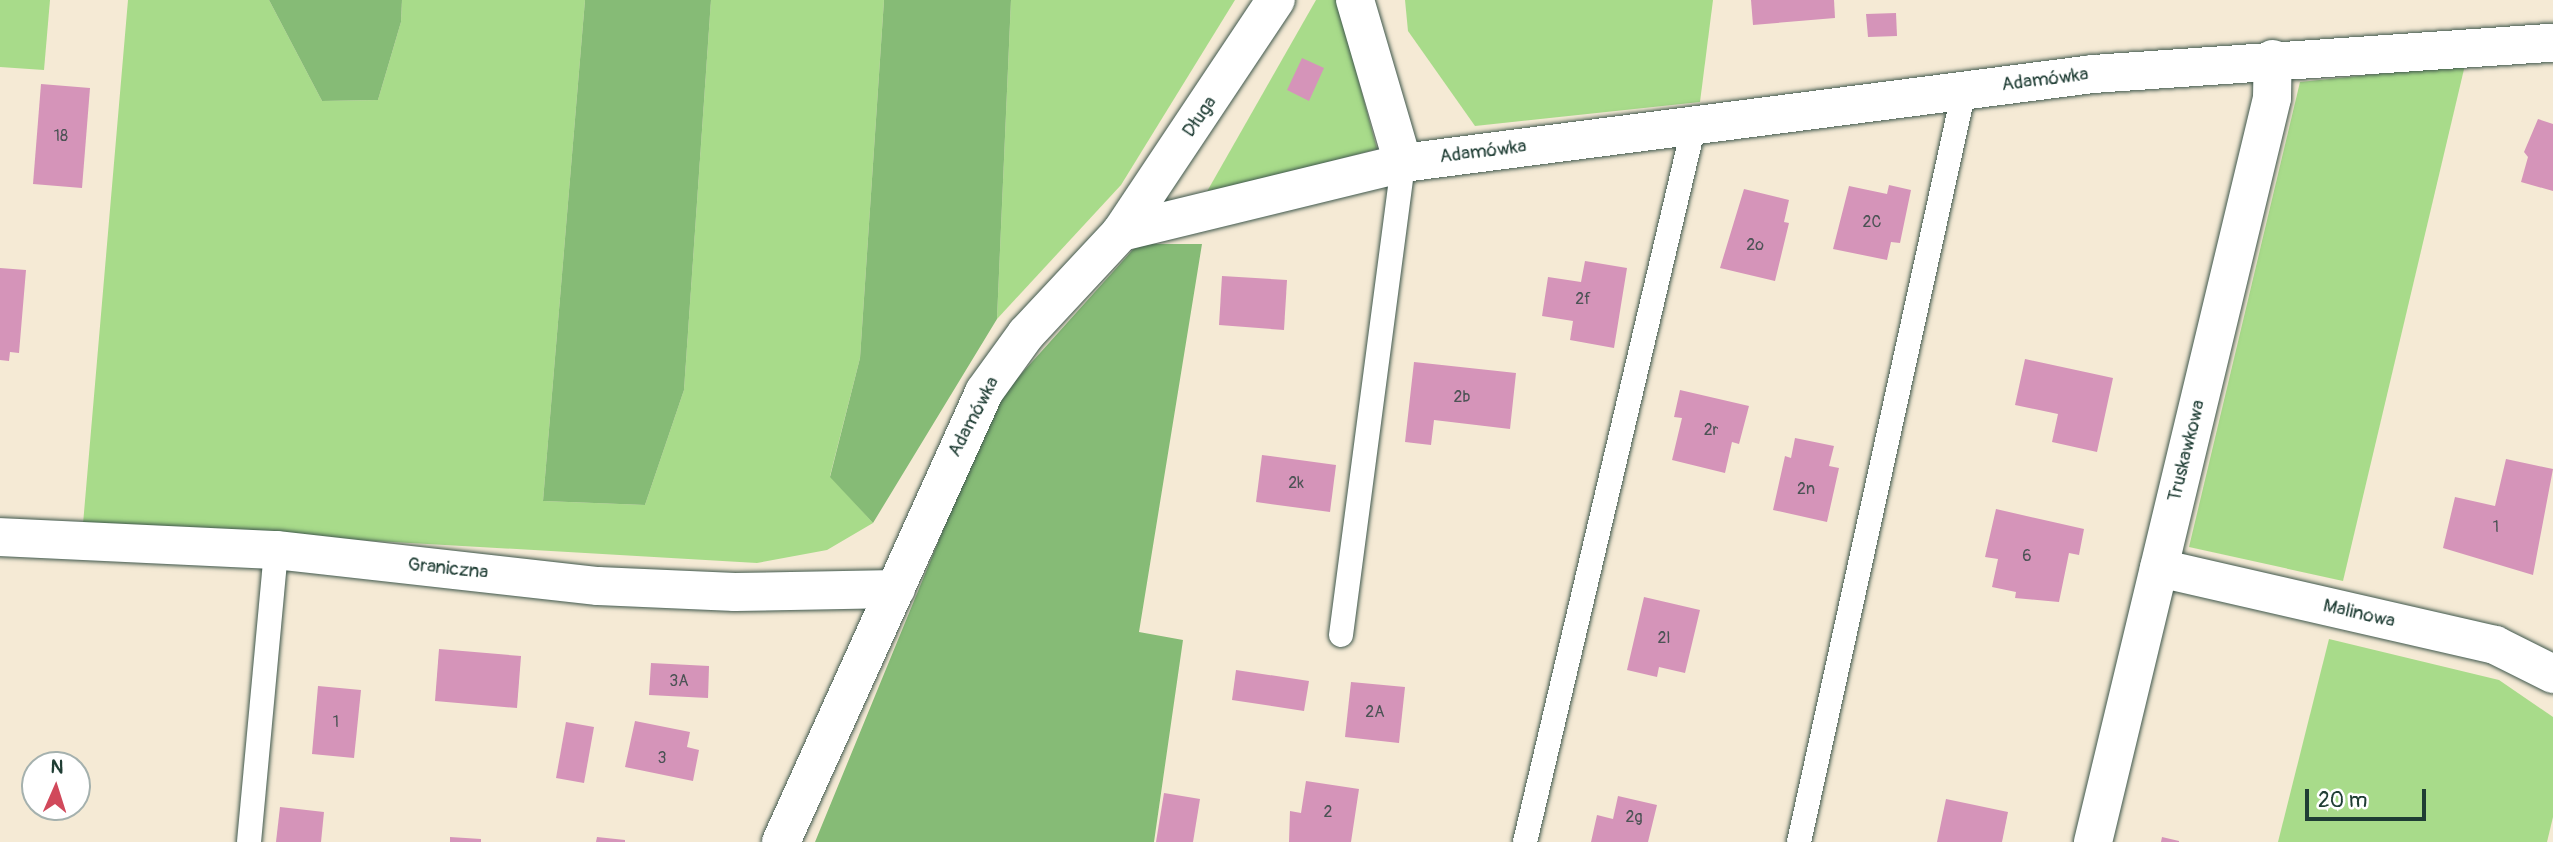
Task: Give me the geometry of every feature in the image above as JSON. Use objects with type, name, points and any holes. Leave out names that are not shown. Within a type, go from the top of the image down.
[{"type":"street","name":"Długa","points":[[1121,232],[1276,0]]},
{"type":"street","points":[[1355,0],[1403,163]]},
{"type":"street","name":"Adamówka","points":[[780,842],[984,393],[1026,334],[1121,232],[1403,163],[1964,90],[2273,59],[2553,43]]},
{"type":"street","name":"Truskawkowa","points":[[2093,842],[2272,98],[2273,59]]},
{"type":"street","name":"Graniczna","points":[[0,537],[276,550],[598,586],[735,592],[896,589]]},
{"type":"street","name":"Malinowa","points":[[2159,568],[2495,645],[2553,674]]},
{"type":"lane","points":[[1799,842],[1964,90]]},
{"type":"lane","points":[[1525,842],[1694,125]]},
{"type":"lane","points":[[1342,635],[1403,163]]},
{"type":"lane","points":[[249,842],[276,550]]},
{"type":"green space","points":[[0,0],[50,0],[44,70],[0,67]]},
{"type":"green space","points":[[128,0],[269,0],[322,101],[378,100],[401,22],[402,0],[585,0],[543,501],[645,505],[684,390],[711,0],[884,0],[860,358],[830,476],[873,523],[827,550],[757,563],[83,524]]},
{"type":"green space","points":[[269,0],[402,0],[401,22],[378,100],[322,101]]},
{"type":"green space","points":[[585,0],[711,0],[684,390],[645,505],[543,501]]},
{"type":"green space","points":[[884,0],[1011,0],[997,319],[873,523],[830,477],[860,358]]},
{"type":"green space","points":[[1011,0],[1235,0],[1121,185],[997,319]]},
{"type":"green space","points":[[1316,0],[1337,0],[1377,149],[1205,195]]},
{"type":"green space","points":[[1405,0],[1713,0],[1700,102],[1475,126],[1408,31]]},
{"type":"green space","points":[[2465,65],[2343,581],[2189,547],[2300,82]]},
{"type":"green space","points":[[1138,244],[1202,244],[1139,632],[1183,640],[1154,842],[815,842],[971,462],[1004,393]]},
{"type":"green space","points":[[2329,639],[2499,680],[2553,717],[2553,817],[2547,842],[2278,842]]},
{"type":"building","points":[[1751,0],[1834,0],[1835,18],[1753,25]]},
{"type":"building","points":[[1896,13],[1897,36],[1868,37],[1866,14]]},
{"type":"building","points":[[1302,58],[1324,68],[1309,101],[1287,90]]},
{"type":"building","points":[[41,84],[90,88],[82,188],[33,184]]},
{"type":"building","points":[[2538,119],[2553,124],[2553,191],[2521,182],[2528,157],[2524,152]]},
{"type":"building","points":[[1889,185],[1911,190],[1900,243],[1891,242],[1887,260],[1833,249],[1849,186],[1887,194]]},
{"type":"building","points":[[1744,189],[1789,200],[1784,222],[1789,223],[1775,281],[1720,268]]},
{"type":"building","points":[[1585,261],[1627,268],[1614,348],[1570,340],[1573,321],[1542,316],[1548,277],[1581,282]]},
{"type":"building","points":[[0,268],[26,270],[19,353],[10,352],[9,361],[0,360]]},
{"type":"building","points":[[1222,276],[1287,280],[1284,330],[1219,325]]},
{"type":"building","points":[[2025,359],[2113,378],[2097,452],[2052,442],[2058,414],[2015,405]]},
{"type":"building","points":[[1414,362],[1516,373],[1510,429],[1434,420],[1431,445],[1405,442]]},
{"type":"building","points":[[1680,390],[1749,406],[1739,444],[1732,442],[1725,473],[1672,460],[1682,418],[1674,417]]},
{"type":"building","points":[[1795,438],[1834,446],[1829,466],[1839,468],[1827,522],[1773,510],[1785,456],[1791,458]]},
{"type":"building","points":[[1262,455],[1336,465],[1330,512],[1256,502]]},
{"type":"building","points":[[2506,459],[2553,469],[2533,575],[2443,548],[2455,497],[2495,506]]},
{"type":"building","points":[[1996,509],[2084,529],[2079,555],[2069,553],[2059,602],[2015,598],[2016,592],[1992,587],[1998,559],[1985,557]]},
{"type":"building","points":[[1644,597],[1700,610],[1685,673],[1659,667],[1657,677],[1627,670]]},
{"type":"building","points":[[439,649],[521,656],[517,708],[435,701]]},
{"type":"building","points":[[651,663],[709,666],[708,698],[649,695]]},
{"type":"building","points":[[1236,670],[1309,681],[1304,711],[1232,700]]},
{"type":"building","points":[[1351,682],[1405,687],[1399,743],[1345,737]]},
{"type":"building","points":[[318,686],[361,690],[354,758],[312,754]]},
{"type":"building","points":[[635,721],[690,732],[687,747],[699,750],[693,781],[625,767]]},
{"type":"building","points":[[566,722],[594,727],[584,783],[556,778]]},
{"type":"building","points":[[1306,781],[1359,789],[1351,842],[1289,842],[1290,811],[1301,813]]},
{"type":"building","points":[[1164,793],[1200,799],[1193,842],[1156,842]]},
{"type":"building","points":[[1618,796],[1657,805],[1648,842],[1591,842],[1597,815],[1613,819]]},
{"type":"building","points":[[1946,799],[2008,812],[2002,842],[1937,842]]},
{"type":"building","points":[[280,807],[324,812],[321,842],[276,842]]},
{"type":"building","points":[[450,837],[481,839],[481,842],[450,842]]},
{"type":"building","points":[[597,837],[625,840],[625,842],[596,842]]},
{"type":"building","points":[[2162,837],[2179,841],[2179,842],[2161,842]]}]
